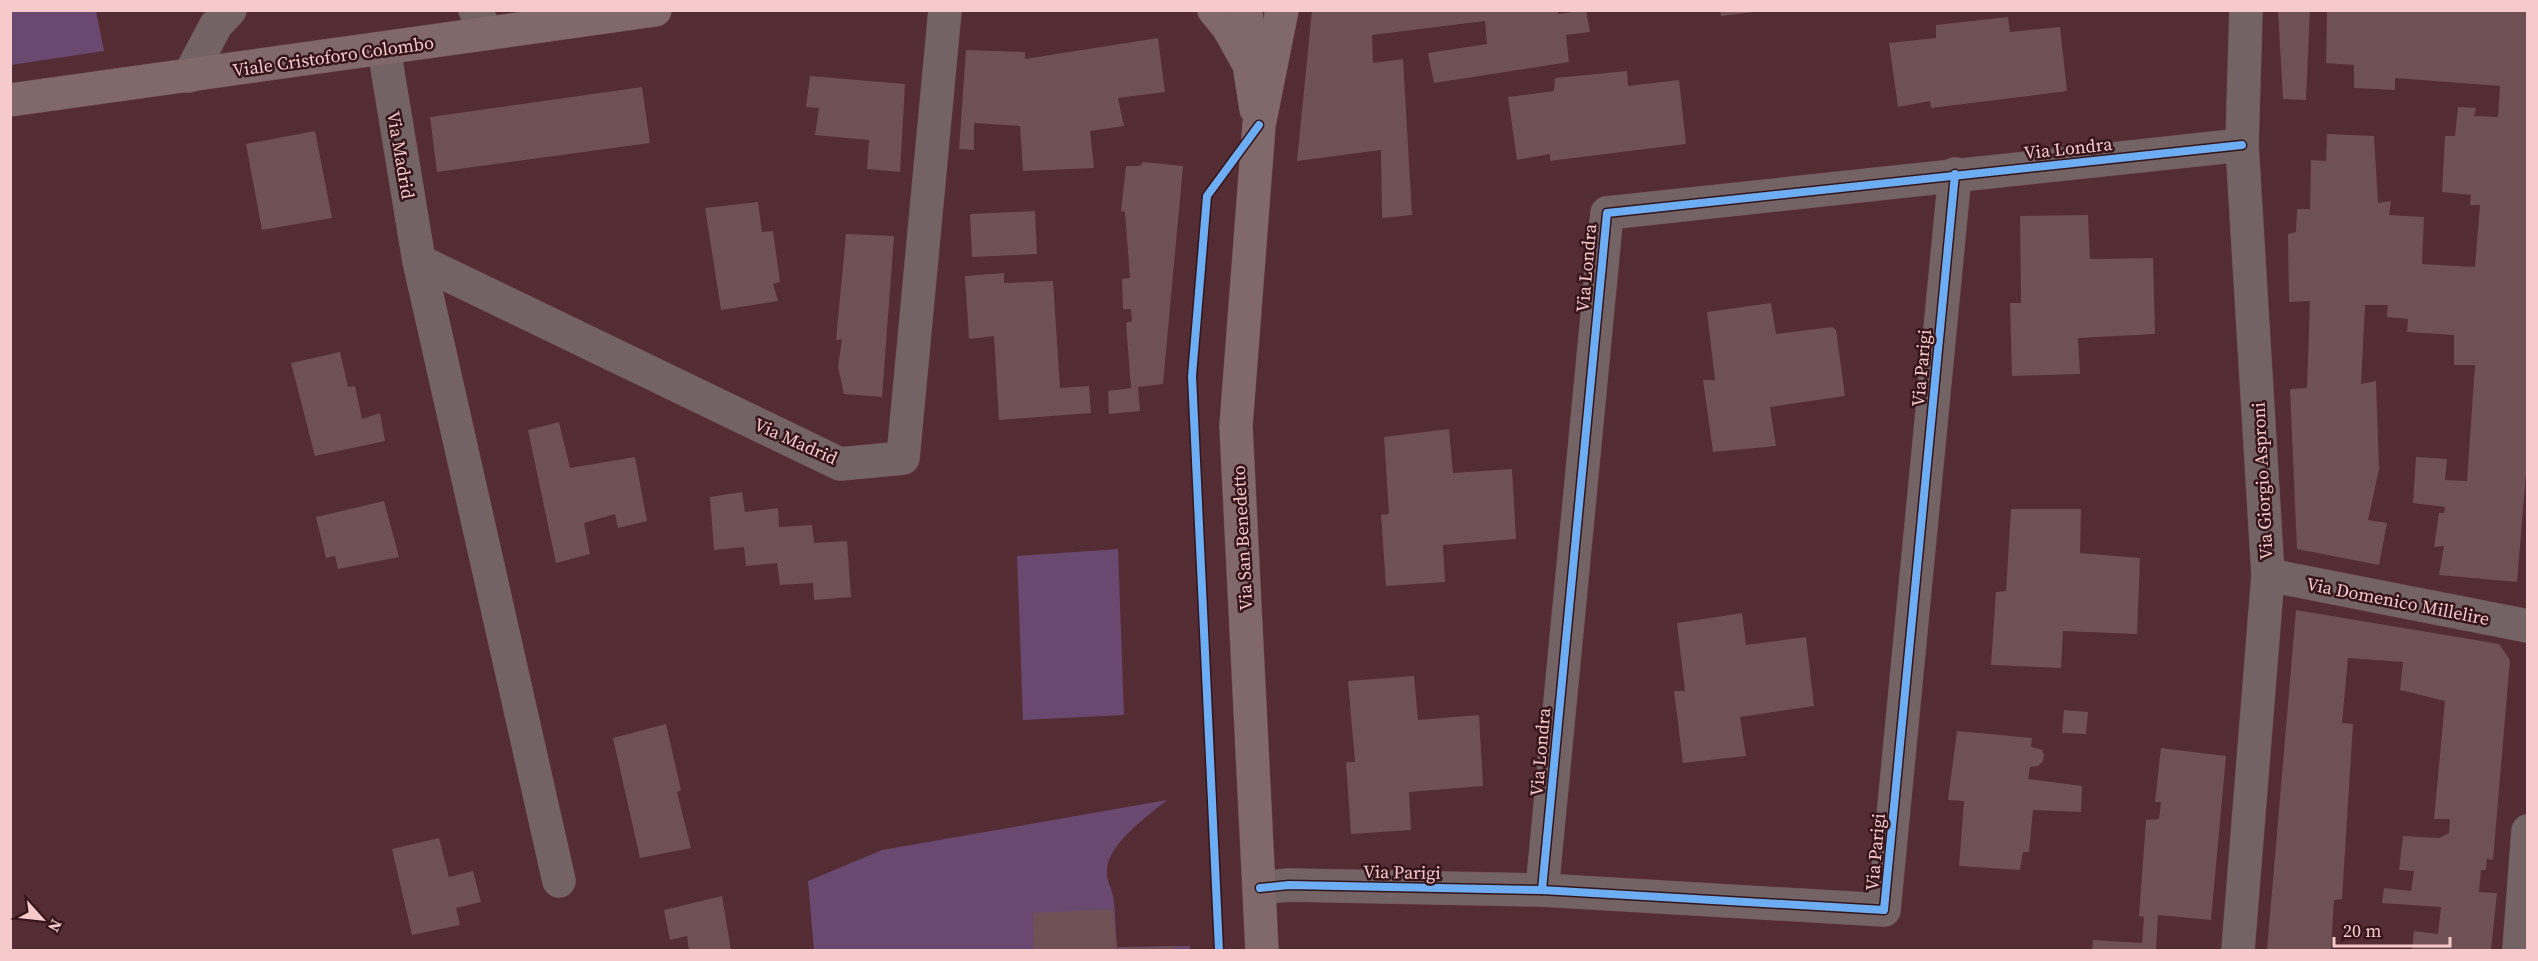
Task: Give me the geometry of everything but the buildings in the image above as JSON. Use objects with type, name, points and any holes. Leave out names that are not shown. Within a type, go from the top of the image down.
[{"type":"main road","name":"Viale Cristoforo Colombo","points":[[10,100],[384,49],[481,22],[654,10]]},
{"type":"main road","points":[[1214,10],[1228,27],[1249,64]]},
{"type":"main road","name":"Via San Benedetto","points":[[1246,10],[1249,64],[1259,125]]},
{"type":"main road","name":"Via San Benedetto","points":[[1262,951],[1236,426],[1259,125],[1282,10]]},
{"type":"street","points":[[189,76],[216,26],[230,10]]},
{"type":"street","name":"Via Madrid","points":[[419,261],[840,464],[903,458],[945,10]]},
{"type":"street","name":"Via Giorgio Asproni","points":[[2238,951],[2268,575],[2242,145],[2246,10]]},
{"type":"street","name":"Via Madrid","points":[[384,49],[419,261],[559,881]]},
{"type":"street","name":"Via Londra","points":[[1542,890],[1607,213],[2242,145]]},
{"type":"street","name":"Via Parigi","points":[[1260,888],[1289,885],[1542,890],[1884,910],[1955,174]]},
{"type":"street","name":"Via Domenico Millelire","points":[[2268,575],[2528,626]]},
{"type":"street","points":[[2519,951],[2528,831]]},
{"type":"shaded area","points":[[10,11],[96,11],[104,51],[11,65]]},
{"type":"shaded area","points":[[1118,549],[1124,715],[1023,720],[1017,556]]},
{"type":"shaded area","points":[[1167,800],[1122,840],[1109,859],[1107,873],[1114,902],[1117,947],[1190,946],[1190,950],[814,950],[808,881],[882,850]]},
{"type":"cycle path","points":[[1219,950],[1192,376],[1207,196],[1259,125]]},
{"type":"cycle path","points":[[1542,890],[1607,213],[2242,145]]},
{"type":"cycle path","points":[[1260,888],[1289,885],[1542,890],[1884,910],[1955,174]]}]
